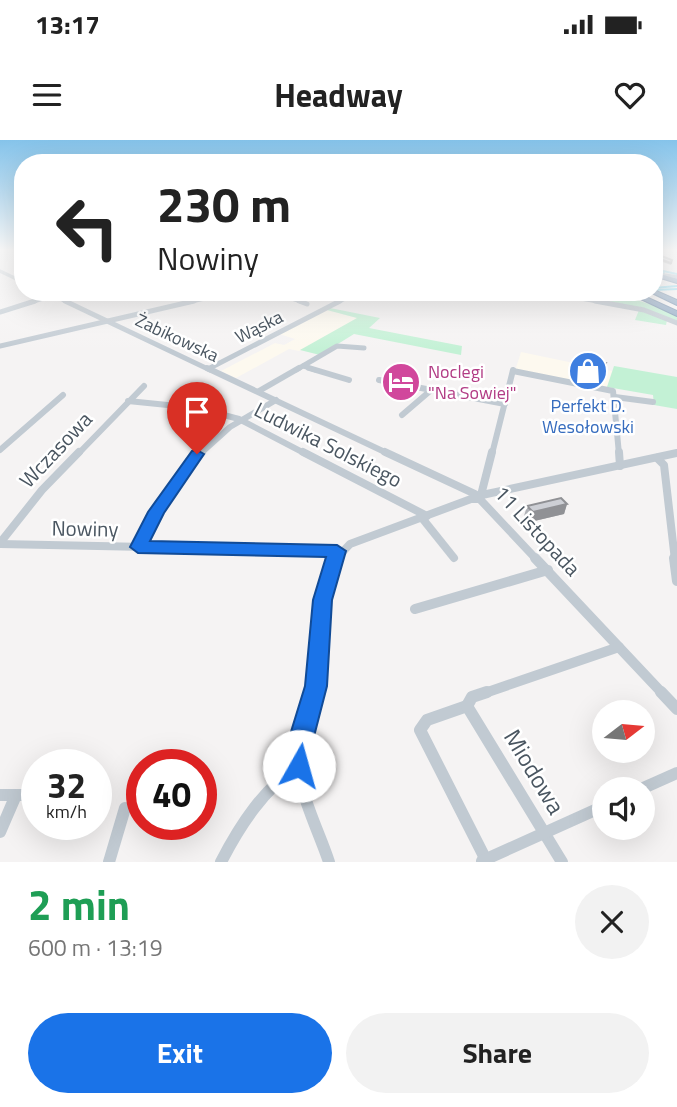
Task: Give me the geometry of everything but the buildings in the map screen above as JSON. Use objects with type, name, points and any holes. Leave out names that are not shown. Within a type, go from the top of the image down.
[{"type":"highway","points":[[663,297],[677,308]]},
{"type":"highway","points":[[647,301],[677,308]]},
{"type":"highway","points":[[660,301],[677,308]]},
{"type":"street","points":[[0,312],[36,301]]},
{"type":"street","name":"Żabikowska","points":[[64,301],[259,391]]},
{"type":"street","points":[[0,346],[196,301]]},
{"type":"street","points":[[298,301],[307,304]]},
{"type":"street","name":"Wąska","points":[[209,368],[341,301]]},
{"type":"street","points":[[592,301],[644,310],[677,323]]},
{"type":"street","points":[[259,391],[339,345],[363,348]]},
{"type":"street","points":[[303,366],[349,380]]},
{"type":"street","points":[[481,497],[513,371],[609,389],[615,397],[620,467]]},
{"type":"street","points":[[379,380],[505,404]]},
{"type":"street","name":"Wczasowa","points":[[0,544],[37,496],[144,386]]},
{"type":"street","name":"11 Listopada","points":[[259,391],[481,497],[677,709]]},
{"type":"street","points":[[402,415],[430,391]]},
{"type":"street","points":[[0,450],[63,395]]},
{"type":"street","points":[[615,397],[653,402]]},
{"type":"street","points":[[138,547],[153,518],[191,462],[211,440],[239,419],[276,400]]},
{"type":"street","name":"Ludwika Solskiego","points":[[128,401],[193,407],[239,419],[425,517]]},
{"type":"street","points":[[221,862],[241,827],[294,769],[316,686],[322,600],[337,551],[481,497],[677,453]]},
{"type":"street","points":[[657,458],[664,464],[673,518],[677,581]]},
{"type":"street","points":[[425,517],[454,558]]},
{"type":"street","name":"Nowiny","points":[[0,544],[337,551]]},
{"type":"street","points":[[415,609],[548,570]]},
{"type":"street","points":[[592,811],[487,860],[420,730],[423,723],[431,718],[467,706],[474,696],[619,647]]},
{"type":"street","name":"Miodowa","points":[[467,706],[562,862]]},
{"type":"street","points":[[294,769],[329,862]]},
{"type":"street","points":[[655,783],[677,773]]},
{"type":"street","points":[[0,794],[21,795]]},
{"type":"street","points":[[0,832],[16,795]]},
{"type":"street","points":[[109,862],[125,808]]},
{"type":"shaded area","points":[[327,310],[358,318],[299,351],[289,349],[236,378],[221,371],[275,343],[284,345],[295,339],[279,334]]},
{"type":"shaded area","points":[[521,352],[612,371],[607,387],[515,371]]},
{"type":"green space","points":[[609,301],[641,301],[677,315],[677,322],[667,320],[666,325],[635,320],[639,310]]},
{"type":"green space","points":[[330,308],[380,318],[369,328],[462,346],[461,355],[354,334],[320,355],[300,350],[357,318],[327,310]]},
{"type":"green space","points":[[614,366],[677,377],[677,409],[654,405],[653,395],[607,387]]},
{"type":"waterway","points":[[663,287],[677,286]]},
{"type":"waterway","points":[[663,290],[677,289]]},
{"type":"place","name":"Perfekt D. Wesołowski","points":[[588,371]]},
{"type":"place","name":"Noclegi \"Na Sowiej\"","points":[[401,382]]},
{"type":"route","points":[[197,454],[156,512],[138,547],[337,551],[322,600],[316,686],[297,757],[299,766]]}]
